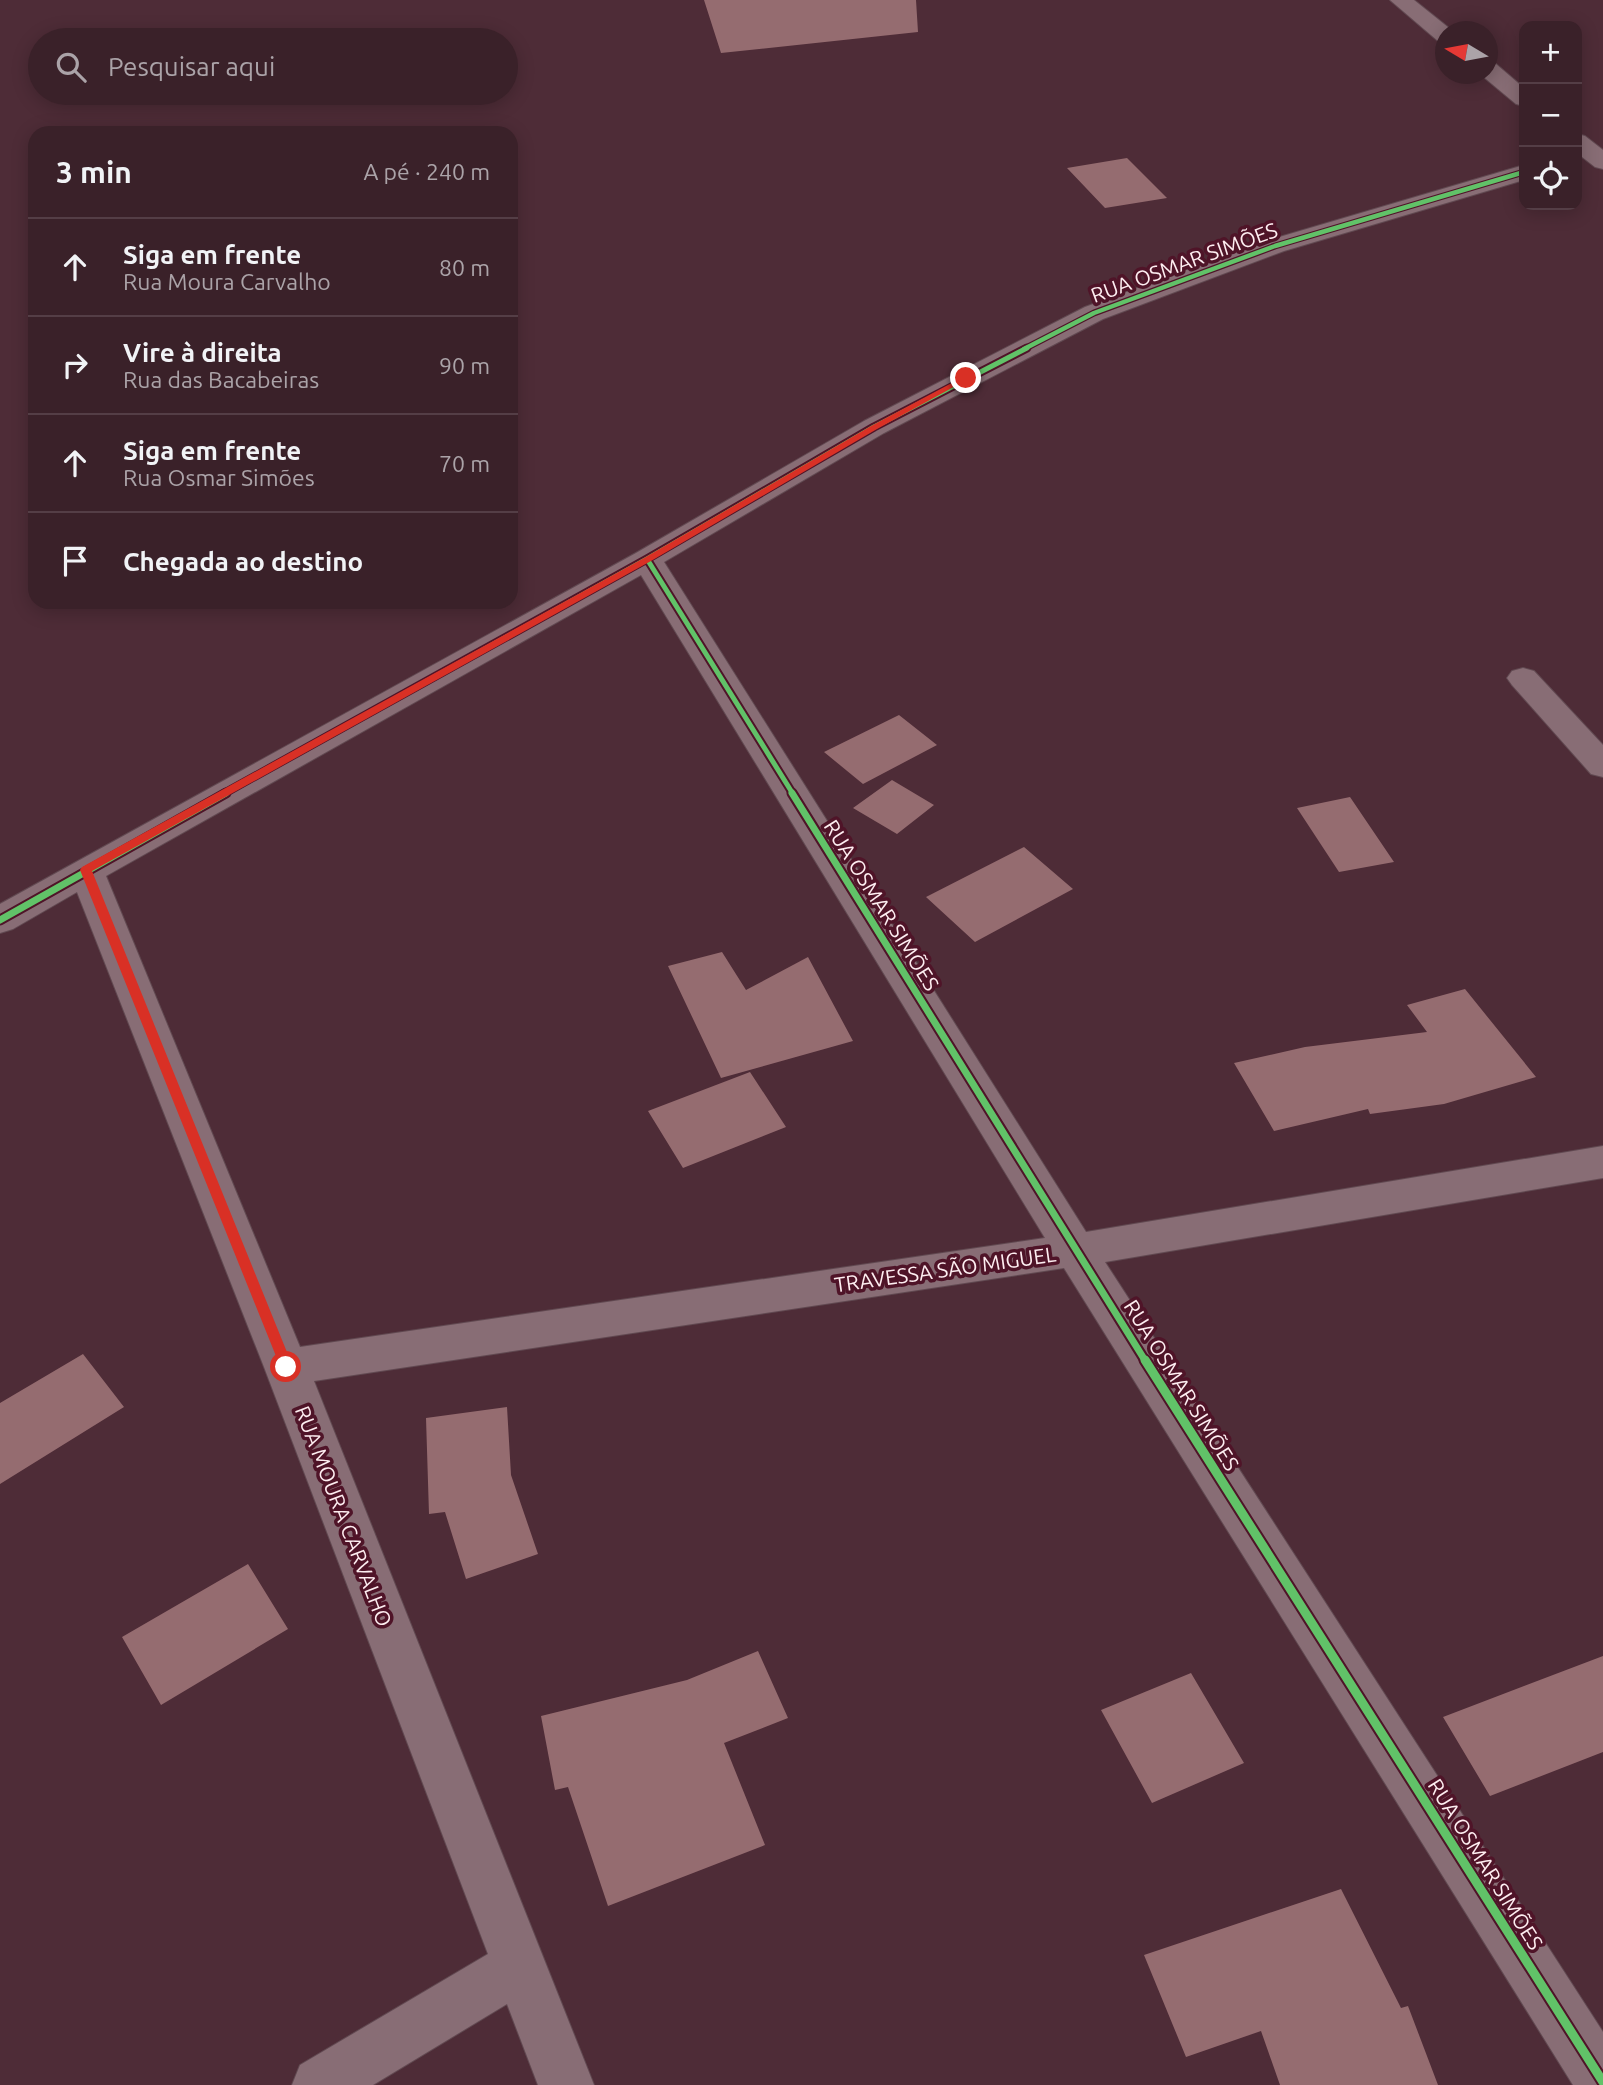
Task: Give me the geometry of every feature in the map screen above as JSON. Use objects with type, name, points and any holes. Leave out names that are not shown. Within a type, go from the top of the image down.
[{"type":"street","points":[[1401,0],[1435,27]]},
{"type":"street","points":[[1498,77],[1519,95]]},
{"type":"street","name":"RUA OSMAR SIMÕES","points":[[1519,173],[1275,246],[1094,313],[874,427],[647,559],[1075,1250],[1603,2082]]},
{"type":"street","points":[[0,920],[647,559]]},
{"type":"street","points":[[1522,678],[1603,766]]},
{"type":"street","name":"RUA MOURA CARVALHO","points":[[86,870],[286,1367],[566,2085]]},
{"type":"street","name":"TRAVESSA SÃO MIGUEL","points":[[286,1367],[1075,1250],[1603,1162]]},
{"type":"street","points":[[320,2085],[519,1966]]},
{"type":"building","points":[[704,0],[916,0],[918,32],[721,53]]},
{"type":"building","points":[[1127,158],[1167,198],[1105,208],[1067,168]]},
{"type":"building","points":[[899,715],[937,745],[863,784],[824,752]]},
{"type":"building","points":[[892,780],[934,805],[897,834],[853,808]]},
{"type":"building","points":[[1350,797],[1394,862],[1339,872],[1297,808]]},
{"type":"building","points":[[1024,847],[1073,889],[975,942],[926,897]]},
{"type":"building","points":[[722,952],[746,990],[808,957],[853,1041],[721,1078],[668,966]]},
{"type":"building","points":[[1465,989],[1536,1077],[1444,1104],[1370,1114],[1368,1109],[1274,1131],[1234,1063],[1305,1047],[1427,1032],[1407,1005]]},
{"type":"building","points":[[750,1072],[786,1127],[683,1168],[648,1111]]},
{"type":"building","points":[[83,1354],[124,1407],[0,1484],[0,1403]]},
{"type":"building","points":[[507,1407],[511,1475],[538,1554],[466,1579],[445,1512],[429,1514],[426,1418]]},
{"type":"building","points":[[248,1564],[288,1629],[161,1705],[122,1637]]},
{"type":"building","points":[[758,1651],[788,1718],[724,1743],[765,1845],[608,1906],[568,1787],[555,1790],[541,1716],[687,1680]]},
{"type":"building","points":[[1603,1656],[1603,1752],[1490,1796],[1443,1717]]},
{"type":"building","points":[[1191,1673],[1244,1763],[1152,1803],[1101,1710]]},
{"type":"building","points":[[1341,1889],[1401,2008],[1408,2006],[1438,2085],[1280,2085],[1261,2031],[1186,2057],[1144,1955]]},
{"type":"cycle path","points":[[0,920],[647,559],[874,427],[1094,313],[1275,246],[1519,173]]},
{"type":"cycle path","points":[[647,559],[1075,1250],[1603,2082]]},
{"type":"route","points":[[286,1367],[86,870],[647,559],[874,427],[966,378]]}]
